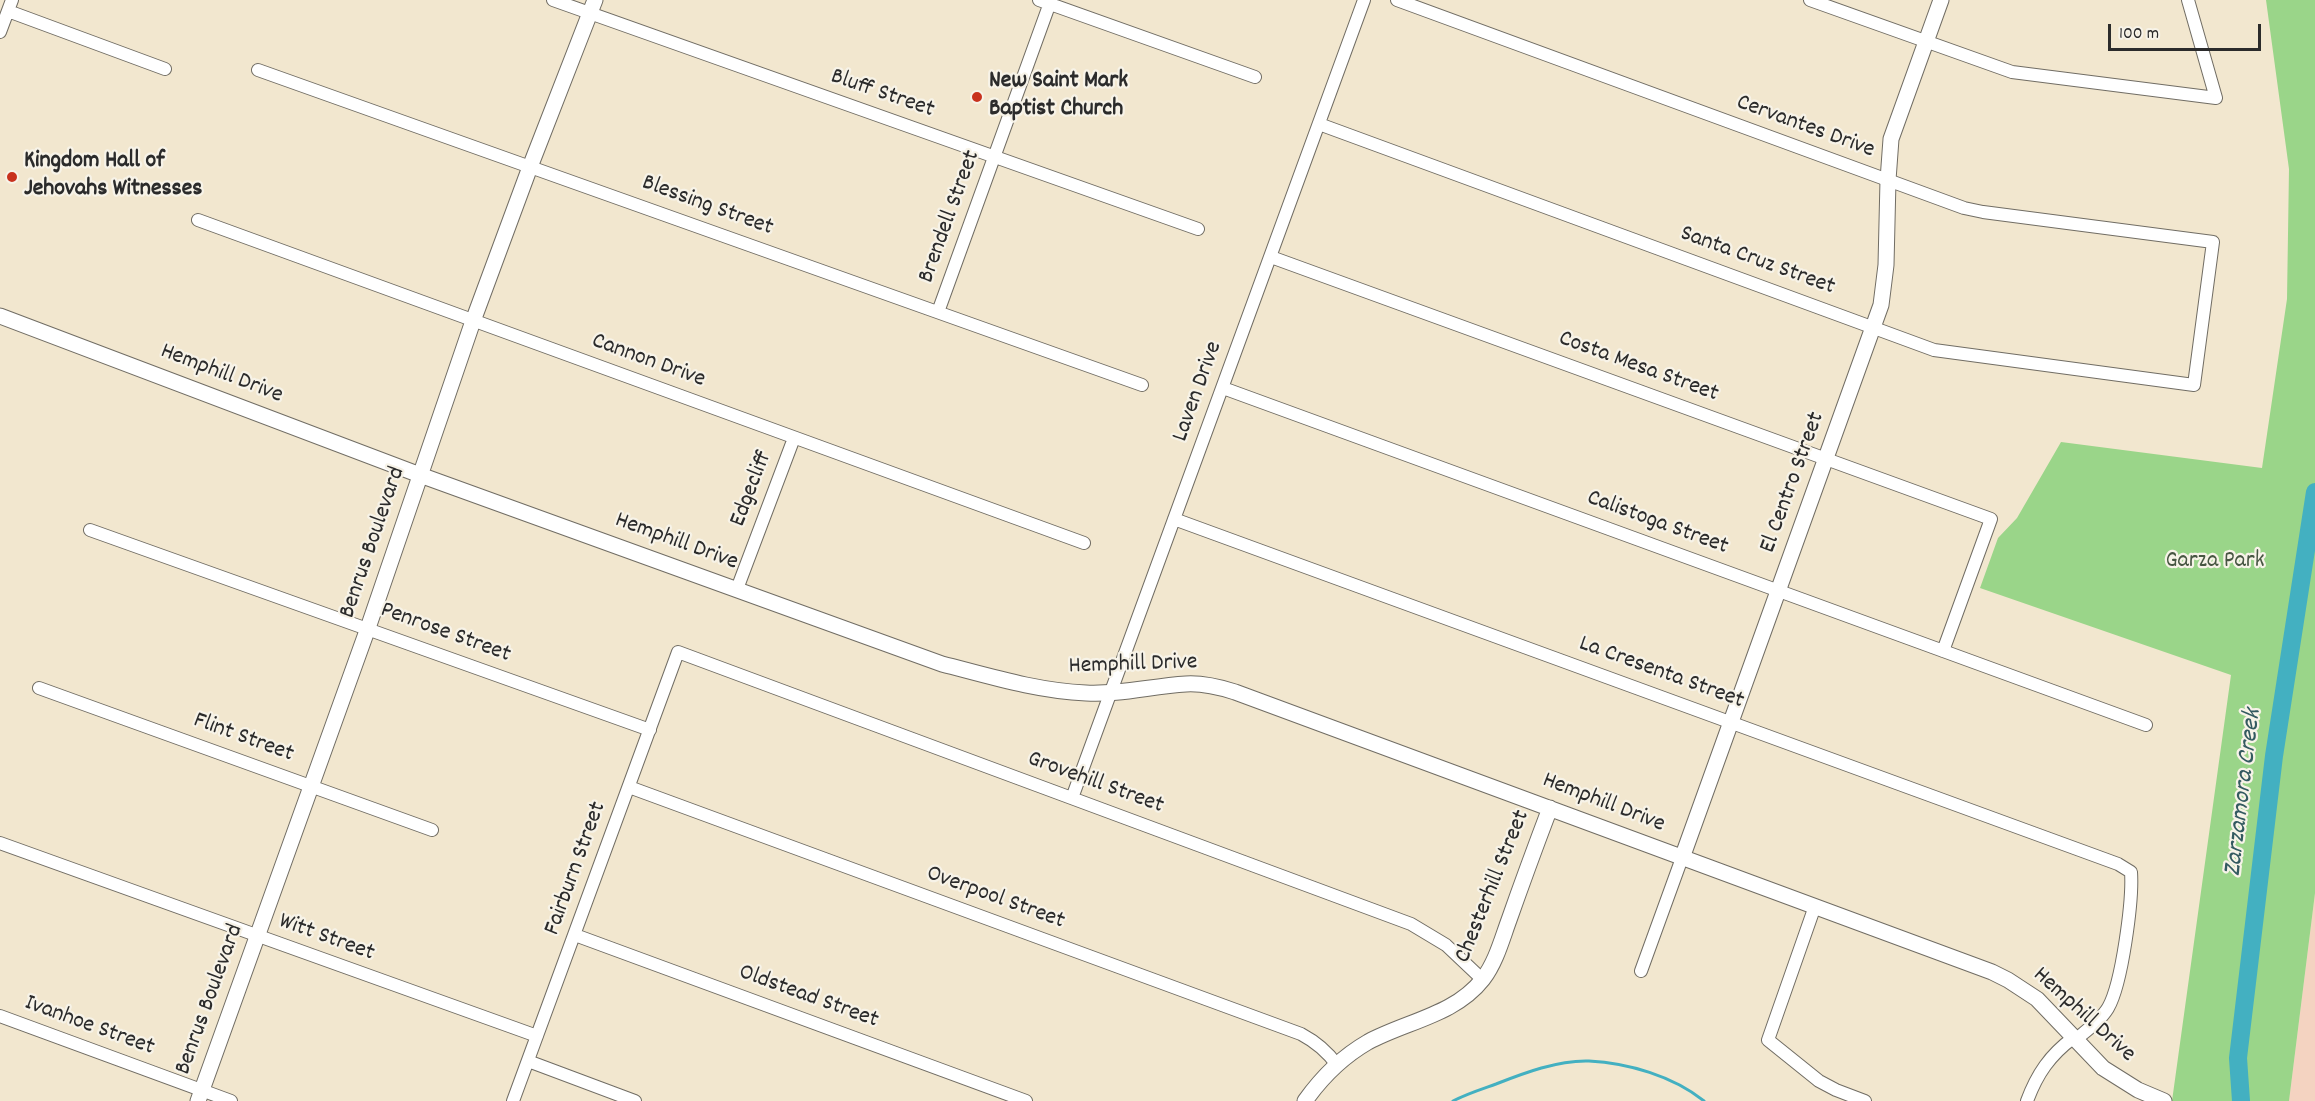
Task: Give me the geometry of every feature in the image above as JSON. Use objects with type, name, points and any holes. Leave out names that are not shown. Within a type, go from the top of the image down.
[{"type":"street","name":"Bluff Street","points":[[553,0],[593,7],[1198,230]]},
{"type":"street","name":"Laven Drive","points":[[1072,798],[1364,0]]},
{"type":"street","name":"Cervantes Drive","points":[[1397,0],[1964,208],[2213,242],[2194,385]]},
{"type":"street","points":[[1810,0],[2012,72],[2216,98],[2188,0]]},
{"type":"street","name":"El Centro Street","points":[[1641,971],[1874,328],[1881,305],[1886,274],[1888,180],[1892,139],[1941,0]]},
{"type":"street","points":[[1047,1],[1255,77]]},
{"type":"street","name":"Brendell Street","points":[[938,312],[995,156],[1047,1]]},
{"type":"street","points":[[0,32],[10,5],[165,69]]},
{"type":"street","name":"Benrus Boulevard","points":[[200,1096],[368,628],[473,321],[593,7]]},
{"type":"street","name":"Blessing Street","points":[[258,70],[1142,385]]},
{"type":"street","name":"Santa Cruz Street","points":[[1319,124],[1941,351],[2194,385]]},
{"type":"street","name":"Cannon Drive","points":[[198,220],[1084,543]]},
{"type":"street","name":"Costa Mesa Street","points":[[1271,257],[1991,519],[1943,651]]},
{"type":"street","name":"Hemphill Drive","points":[[0,316],[420,475],[942,664],[994,678],[1087,694],[1187,684],[1211,686],[1235,692],[1815,906],[2008,980],[2037,999],[2103,1068],[2121,1081],[2163,1101]]},
{"type":"street","name":"Calistoga Street","points":[[1222,388],[2146,725]]},
{"type":"street","name":"Edgecliff","points":[[737,589],[794,438]]},
{"type":"street","name":"La Cresenta Street","points":[[1174,519],[2118,864],[2130,872],[2132,888],[2116,991],[2105,1012],[2074,1039]]},
{"type":"street","name":"Penrose Street","points":[[90,530],[650,730]]},
{"type":"street","name":"Fairburn Street","points":[[513,1101],[678,652]]},
{"type":"street","name":"Grovehill Street","points":[[678,652],[1411,924],[1446,945],[1483,980]]},
{"type":"street","name":"Flint Street","points":[[39,688],[432,830]]},
{"type":"street","name":"Overpool Street","points":[[629,787],[1301,1034],[1316,1042],[1330,1054],[1337,1065]]},
{"type":"street","name":"Chesterhill Street","points":[[1305,1101],[1315,1087],[1337,1065],[1368,1043],[1447,1008],[1483,980],[1496,954],[1550,808]]},
{"type":"street","name":"Witt Street","points":[[0,843],[537,1036]]},
{"type":"street","points":[[1815,906],[1768,1040],[1828,1086],[1865,1101]]},
{"type":"street","name":"Oldstead Street","points":[[575,935],[1026,1101]]},
{"type":"street","name":"Ivanhoe Street","points":[[0,1016],[200,1096],[231,1101]]},
{"type":"street","points":[[2027,1101],[2046,1063],[2074,1039]]},
{"type":"street","points":[[528,1062],[635,1101]]},
{"type":"shaded area","points":[[2315,893],[2315,1101],[2289,1101]]},
{"type":"green space","name":"Garza Park","points":[[2266,0],[2315,0],[2315,893],[2289,1101],[2172,1101],[2231,675],[1980,588],[1998,538],[2017,518],[2061,442],[2262,468],[2287,299],[2289,169]]},
{"type":"waterway","name":"Zarzamora Creek","points":[[2241,1101],[2238,1058],[2274,756],[2315,492]]},
{"type":"waterway","points":[[1453,1101],[1541,1068],[1577,1061],[1604,1062],[1649,1072],[1678,1084],[1704,1101]]},
{"type":"place","name":"New Saint Mark Baptist Church","points":[[977,97]]},
{"type":"place","name":"Kingdom Hall of Jehovahs Witnesses","points":[[12,177]]}]
